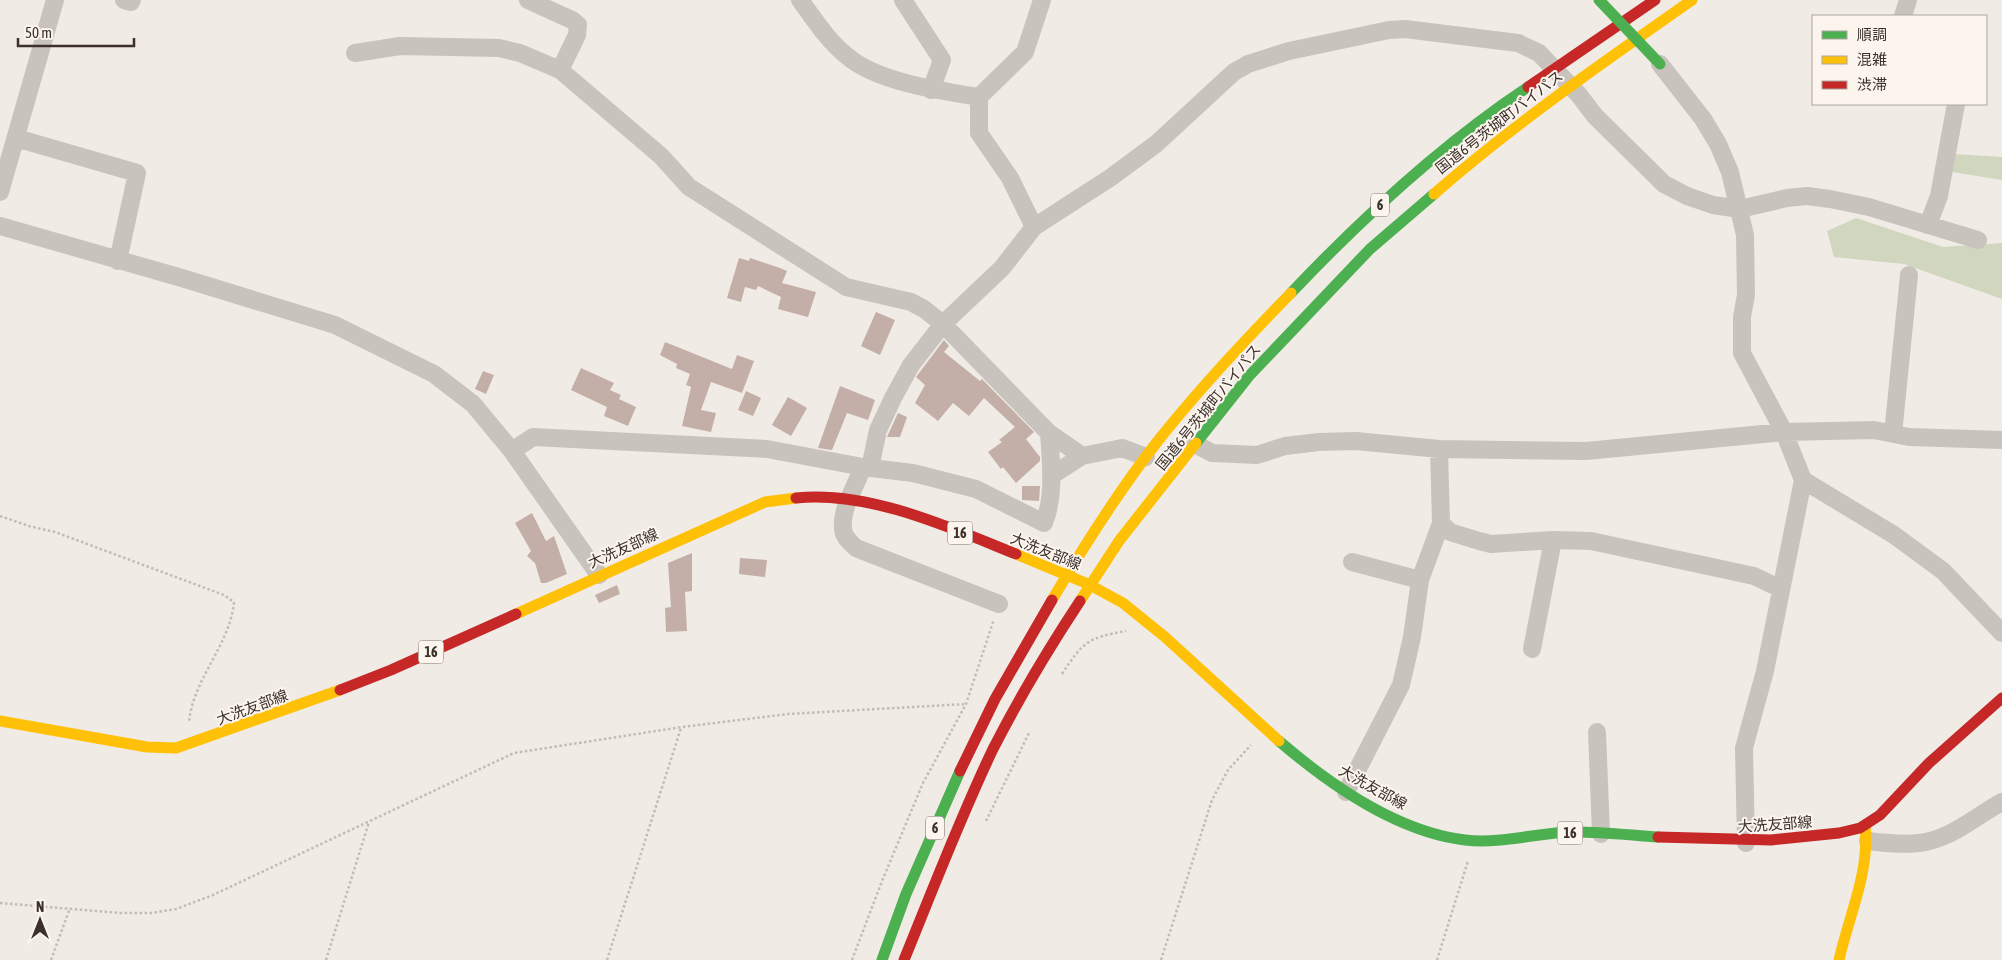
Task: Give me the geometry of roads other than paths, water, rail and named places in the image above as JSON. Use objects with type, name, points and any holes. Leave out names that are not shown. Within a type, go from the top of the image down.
[{"type":"main road","points":[[1599,0],[1660,64]]},
{"type":"main road","name":"国道6号茨城町バイパス","points":[[882,960],[898,914],[935,827],[996,698],[1067,574],[1146,456],[1212,377],[1328,253],[1374,210],[1487,115],[1655,0]]},
{"type":"main road","name":"国道6号茨城町バイパス","points":[[904,960],[960,822],[994,748],[1054,643],[1119,542],[1249,376],[1370,248],[1468,164],[1570,85],[1692,0]]},
{"type":"main road","name":"大洗友部線","points":[[0,721],[147,747],[176,748],[391,670],[765,502],[787,498],[820,498],[849,502],[927,520],[1067,574],[1117,598],[1157,629],[1265,729],[1308,765],[1346,792],[1424,830],[1473,841],[1561,832],[1746,843],[1866,834]]},
{"type":"main road","points":[[1839,960],[1843,934],[1866,861],[1866,834],[1931,762],[2002,698]]},
{"type":"street","points":[[0,192],[55,0]]},
{"type":"street","points":[[124,0],[132,0]]},
{"type":"street","points":[[528,0],[572,20],[578,25],[578,34],[560,70]]},
{"type":"street","points":[[800,0],[819,26],[847,57],[870,70],[931,90],[979,97]]},
{"type":"street","points":[[903,0],[942,60],[931,90]]},
{"type":"street","points":[[1034,227],[1010,178],[979,133],[979,97],[1025,52],[1042,0]]},
{"type":"street","points":[[1903,15],[1908,0]]},
{"type":"street","points":[[999,604],[856,548],[845,536],[843,528],[849,502],[866,468],[878,430],[911,365],[943,324],[1002,268],[1034,227],[1110,178],[1156,144],[1234,72],[1248,64],[1289,51],[1389,30],[1405,29],[1518,43],[1538,53],[1555,69],[1595,116],[1664,184],[1687,196],[1713,205],[1740,209],[1787,198],[1807,196],[1869,207],[1978,240]]},
{"type":"street","points":[[355,53],[400,46],[499,48],[520,53],[560,70],[661,156],[689,187],[846,287],[911,302],[924,309],[943,324],[1049,433],[1082,456]]},
{"type":"street","points":[[1660,64],[1681,89],[1718,144],[1730,172],[1745,235],[1746,295],[1741,336],[1742,353],[1784,432],[1804,480],[1765,671],[1744,748],[1746,843]]},
{"type":"street","points":[[1928,225],[1939,196],[1956,105]]},
{"type":"street","points":[[16,138],[137,173],[118,261]]},
{"type":"street","points":[[0,226],[335,325],[434,374],[473,404],[512,451],[599,575]]},
{"type":"street","points":[[1893,434],[1909,275]]},
{"type":"street","points":[[1195,444],[1212,454],[1257,455],[1285,446],[1319,442],[1356,441],[1439,449],[1586,451],[1784,432],[1874,430],[1909,438],[2002,440]]},
{"type":"street","points":[[512,451],[533,437],[767,449],[866,468],[913,473],[976,489],[1044,523],[1048,513],[1051,476],[1049,433]]},
{"type":"street","points":[[1051,476],[1082,456],[1122,448],[1146,456]]},
{"type":"street","points":[[1346,792],[1401,685],[1412,637],[1420,580],[1441,523],[1439,449]]},
{"type":"street","points":[[1804,480],[1894,535],[1943,571],[2002,633]]},
{"type":"street","points":[[1441,523],[1450,532],[1491,544],[1553,540],[1591,542],[1754,576],[1781,589]]},
{"type":"street","points":[[1532,649],[1553,540]]},
{"type":"street","points":[[1352,562],[1420,580]]},
{"type":"street","points":[[1597,732],[1601,834]]},
{"type":"street","points":[[1866,834],[1900,844],[1920,844],[1936,840],[2002,802]]}]
